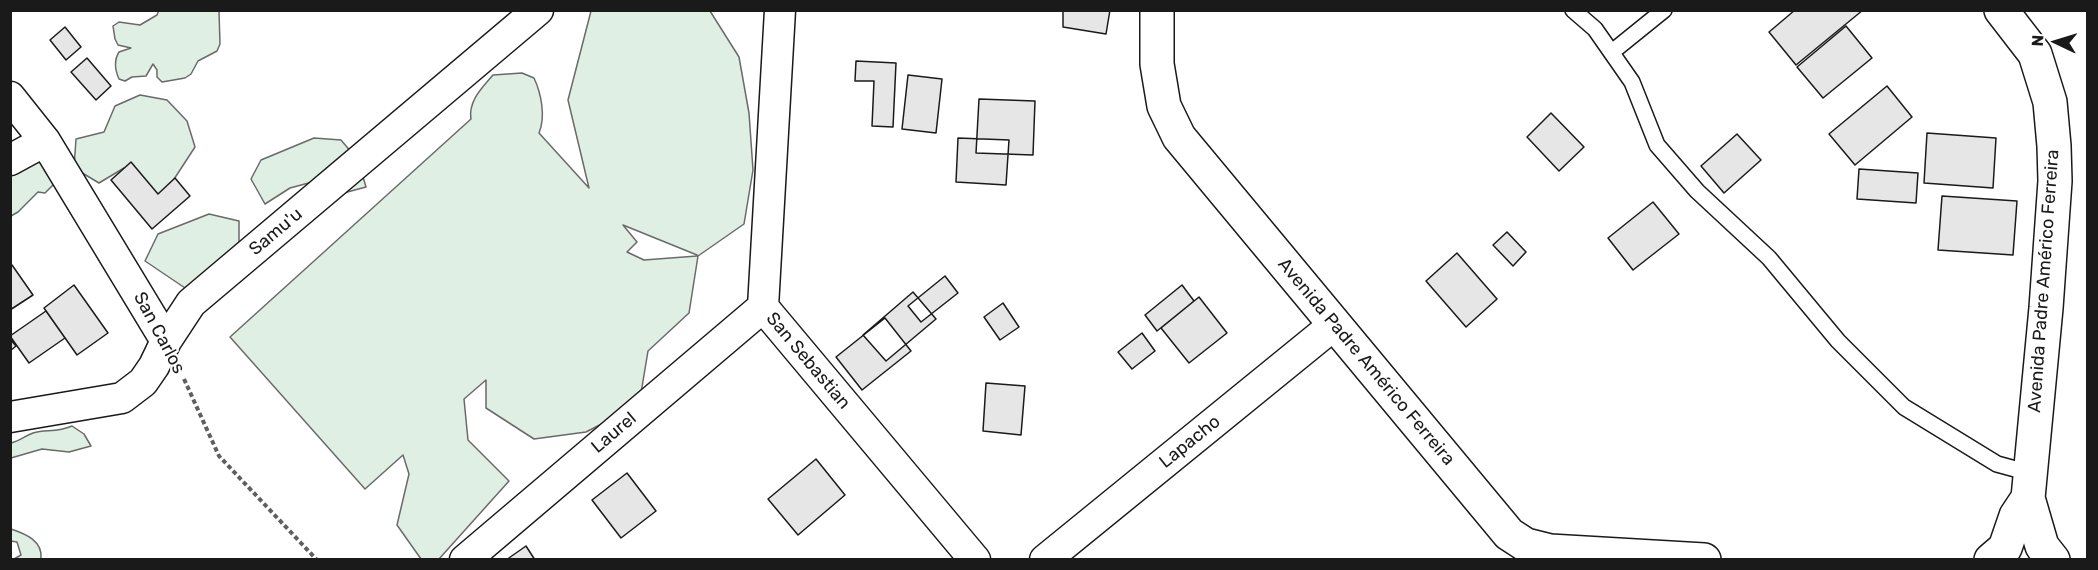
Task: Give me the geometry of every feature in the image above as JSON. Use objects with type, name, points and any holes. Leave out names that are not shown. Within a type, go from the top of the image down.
[{"type":"street","name":"Samu'u","points":[[10,417],[122,398],[143,382],[191,303],[538,10]]},
{"type":"street","name":"San Sebastian","points":[[780,10],[763,307],[975,560]]},
{"type":"street","name":"Avenida Padre Américo Ferreira","points":[[1157,10],[1157,64],[1164,106],[1179,137],[1509,534],[1526,545],[1550,551],[1704,560]]},
{"type":"street","name":"Avenida Padre Américo Ferreira","points":[[2001,10],[2035,54],[2050,102],[2055,181],[2046,308],[2029,485],[2042,546],[2053,560]]},
{"type":"street","name":"San Carlos","points":[[10,97],[45,141],[166,341]]},
{"type":"street","points":[[10,159],[45,141]]},
{"type":"street","name":"Laurel","points":[[465,560],[763,307]]},
{"type":"street","name":"Lapacho","points":[[1045,560],[1335,324]]},
{"type":"street","points":[[1991,560],[2005,548],[2029,485]]},
{"type":"lane","points":[[1573,10],[1595,29],[1632,82],[1657,145],[1697,192],[1769,258],[1838,341],[1904,407],[2029,485]]},
{"type":"lane","points":[[1612,52],[1664,10]]},
{"type":"path","name":"San Carlos","points":[[166,341],[219,456],[317,560]]},
{"type":"green space","points":[[159,10],[219,11],[220,44],[217,51],[198,61],[191,74],[185,78],[162,82],[157,77],[157,70],[153,64],[146,76],[132,77],[125,81],[119,79],[116,65],[117,55],[131,48],[118,45],[113,26],[119,22],[140,25],[157,15]]},
{"type":"green space","points":[[591,11],[710,11],[739,57],[749,113],[753,170],[744,224],[698,256],[689,313],[648,351],[639,405],[586,432],[534,439],[486,408],[486,380],[464,399],[468,440],[509,481],[439,559],[421,559],[397,525],[409,474],[403,455],[365,489],[230,337],[471,119],[474,101],[493,75],[522,73],[534,78],[542,105],[539,133],[589,188],[568,100]],"holes":[[[623,225],[697,255],[644,260],[627,252],[637,242]]]},
{"type":"green space","points":[[140,95],[167,100],[187,121],[195,147],[163,196],[136,192],[124,168],[99,183],[74,168],[76,139],[104,132],[115,106]]},
{"type":"green space","points":[[314,138],[341,140],[358,160],[366,187],[340,194],[316,181],[290,188],[265,204],[251,179],[261,160]]},
{"type":"green space","points":[[48,156],[55,183],[45,193],[38,192],[11,216],[11,172]]},
{"type":"green space","points":[[209,214],[239,221],[239,247],[191,292],[145,261],[158,234]]},
{"type":"green space","points":[[72,426],[84,434],[91,446],[69,452],[42,449],[11,458],[11,443],[33,433]]},
{"type":"green space","points":[[11,529],[28,536],[36,543],[41,559],[14,559],[21,555],[17,542],[11,541]]},
{"type":"building","points":[[1063,10],[1110,10],[1106,34],[1063,27]]},
{"type":"building","points":[[1795,10],[1863,10],[1796,65],[1769,32]]},
{"type":"building","points":[[1846,26],[1872,58],[1823,98],[1797,67]]},
{"type":"building","points":[[65,27],[81,47],[66,60],[50,40]]},
{"type":"building","points":[[87,58],[111,86],[96,100],[71,72]]},
{"type":"building","points":[[856,61],[896,63],[893,127],[872,126],[874,81],[855,81]]},
{"type":"building","points":[[908,75],[942,79],[936,133],[902,129]]},
{"type":"building","points":[[1887,86],[1912,117],[1855,165],[1829,134]]},
{"type":"building","points":[[979,99],[1035,101],[1033,155],[976,153]]},
{"type":"building","points":[[1551,113],[1584,147],[1559,171],[1527,137]]},
{"type":"building","points":[[1927,133],[1996,138],[1993,188],[1924,183]]},
{"type":"building","points":[[1737,134],[1761,160],[1724,193],[1701,166]]},
{"type":"building","points":[[958,138],[1009,140],[1006,185],[956,182]]},
{"type":"building","points":[[131,162],[158,194],[175,178],[190,196],[152,229],[111,180]]},
{"type":"building","points":[[1859,169],[1918,173],[1916,203],[1857,199]]},
{"type":"building","points":[[1942,196],[2017,201],[2013,255],[1938,250]]},
{"type":"building","points":[[1653,202],[1679,234],[1633,270],[1608,238]]},
{"type":"building","points":[[1507,232],[1526,252],[1513,266],[1493,245]]},
{"type":"building","points":[[1457,253],[1497,299],[1466,327],[1426,281]]},
{"type":"building","points":[[12,265],[33,295],[10,310],[10,266]]},
{"type":"building","points":[[945,276],[958,293],[921,322],[908,306]]},
{"type":"building","points":[[74,285],[108,333],[77,355],[44,308]]},
{"type":"building","points":[[1182,285],[1194,301],[1157,331],[1145,315]]},
{"type":"building","points":[[913,292],[936,319],[886,361],[863,335]]},
{"type":"building","points":[[1199,297],[1227,333],[1189,363],[1161,328]]},
{"type":"building","points":[[1003,303],[1019,327],[1000,340],[984,317]]},
{"type":"building","points":[[46,311],[65,338],[29,363],[10,336]]},
{"type":"building","points":[[885,318],[911,351],[862,390],[836,357]]},
{"type":"building","points":[[1142,333],[1155,351],[1132,369],[1118,352]]},
{"type":"building","points":[[10,339],[16,346],[10,351]]},
{"type":"building","points":[[986,383],[1025,386],[1021,435],[983,431]]},
{"type":"building","points":[[816,459],[845,495],[798,535],[768,499]]},
{"type":"building","points":[[627,473],[656,511],[621,538],[592,500]]},
{"type":"building","points":[[526,546],[535,560],[506,560]]}]
